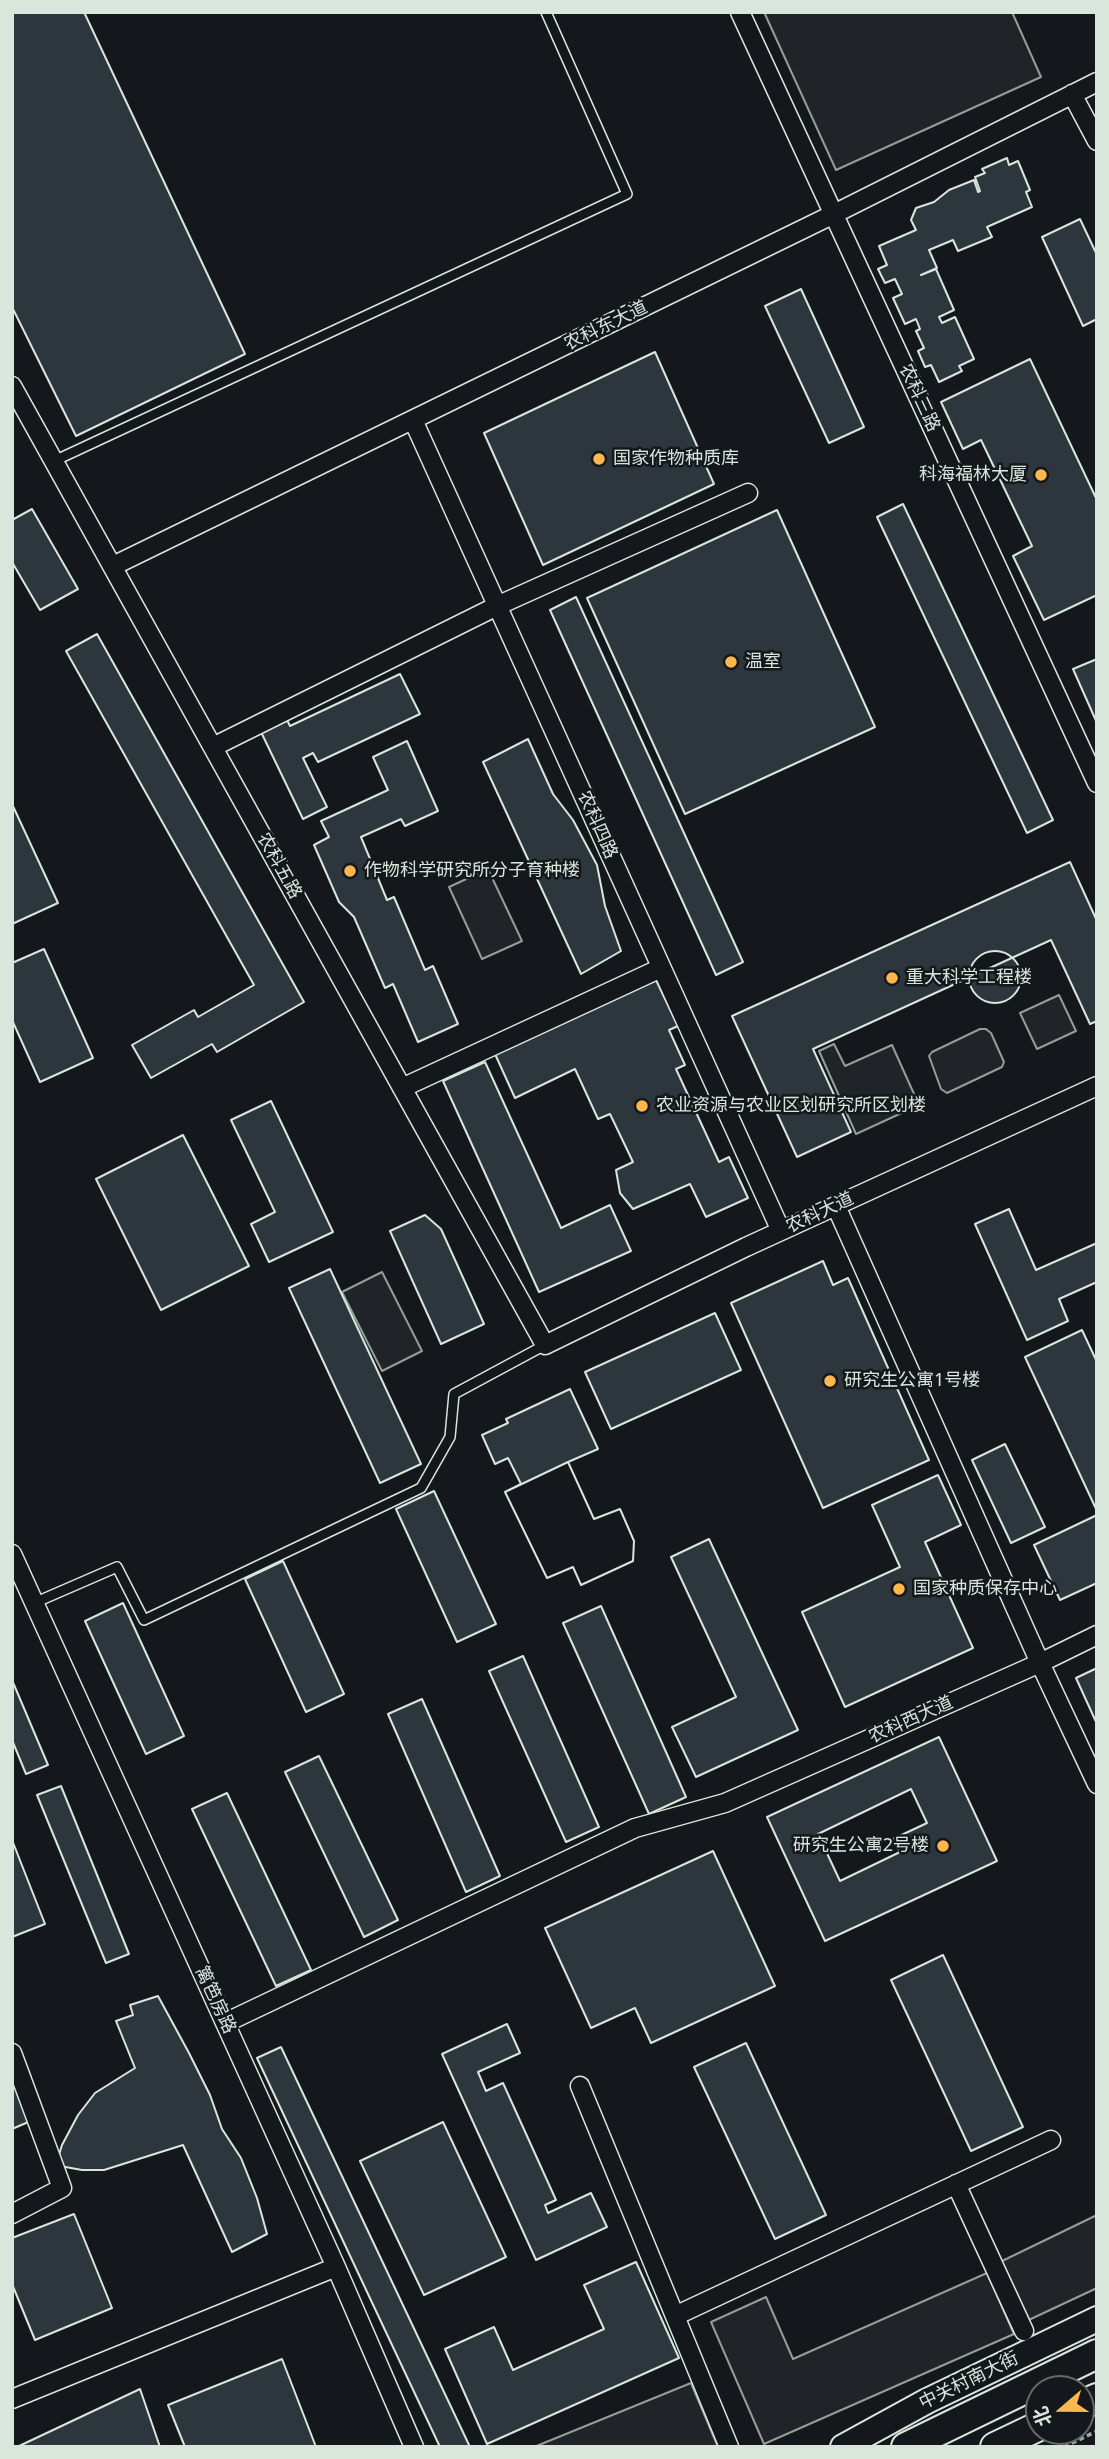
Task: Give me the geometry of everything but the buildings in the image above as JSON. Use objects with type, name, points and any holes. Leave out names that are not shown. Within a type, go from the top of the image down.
[{"type":"main road","name":"中关村南大街","points":[[906,2447],[1097,2354]]},
{"type":"main road","points":[[995,2447],[1025,2433]]},
{"type":"street","name":"农科三路","points":[[740,12],[1097,783]]},
{"type":"street","name":"农科东大道","points":[[113,566],[834,214],[1097,82]]},
{"type":"street","points":[[1072,94],[1097,141]]},
{"type":"street","name":"农科五路","points":[[12,386],[545,1345]]},
{"type":"street","name":"农科四路","points":[[413,420],[780,1231]]},
{"type":"street","points":[[213,747],[499,605],[748,493]]},
{"type":"street","points":[[402,1088],[661,968]]},
{"type":"street","name":"农科大道","points":[[545,1345],[780,1231],[1097,1086]]},
{"type":"street","points":[[836,1206],[1040,1663],[1097,1784]]},
{"type":"street","name":"篱笆房路","points":[[12,1555],[336,2267],[414,2447]]},
{"type":"street","name":"农科西大道","points":[[225,2023],[635,1828],[725,1803],[1097,1635]]},
{"type":"street","points":[[12,2053],[62,2188],[12,2214]]},
{"type":"street","points":[[580,2086],[729,2447]]},
{"type":"street","points":[[675,2316],[1051,2140]]},
{"type":"street","points":[[956,2184],[1024,2331]]},
{"type":"street","points":[[12,2399],[336,2267]]},
{"type":"street","name":"中关村南大街","points":[[843,2447],[926,2402],[1097,2319]]},
{"type":"lane","points":[[54,461],[627,194],[547,12]]},
{"type":"lane","points":[[34,1603],[117,1567],[144,1620],[421,1488],[450,1437],[454,1394],[545,1345]]},
{"type":"path","points":[[1065,2447],[1097,2431]]},
{"type":"shaded area","points":[[764,12],[1012,12],[1041,77],[836,170]]},
{"type":"shaded area","points":[[488,869],[522,941],[482,959],[449,887]]},
{"type":"shaded area","points":[[1059,995],[1076,1031],[1037,1049],[1020,1013]]},
{"type":"shaded area","points":[[980,1029],[991,1033],[1004,1062],[1002,1067],[947,1093],[941,1089],[929,1056],[932,1052]]},
{"type":"shaded area","points":[[834,1044],[845,1066],[892,1045],[919,1105],[856,1134],[819,1051]]},
{"type":"shaded area","points":[[382,1272],[422,1351],[382,1371],[342,1292]]},
{"type":"shaded area","points":[[1097,2215],[1097,2288],[1018,2325],[1000,2262]]},
{"type":"shaded area","points":[[987,2273],[1014,2334],[764,2444],[711,2322],[766,2297],[793,2359]]},
{"type":"shaded area","points":[[691,2383],[718,2447],[534,2447]]},
{"type":"place","name":"国家作物种质库","points":[[599,459]]},
{"type":"place","name":"科海福林大厦","points":[[1041,475]]},
{"type":"place","name":"温室","points":[[731,662]]},
{"type":"place","name":"作物科学研究所分子育种楼","points":[[350,871]]},
{"type":"place","name":"重大科学工程楼","points":[[892,978]]},
{"type":"place","name":"农业资源与农业区划研究所区划楼","points":[[642,1106]]},
{"type":"place","name":"研究生公寓1号楼","points":[[830,1381]]},
{"type":"place","name":"国家种质保存中心","points":[[899,1589]]},
{"type":"place","name":"研究生公寓2号楼","points":[[943,1846]]}]
